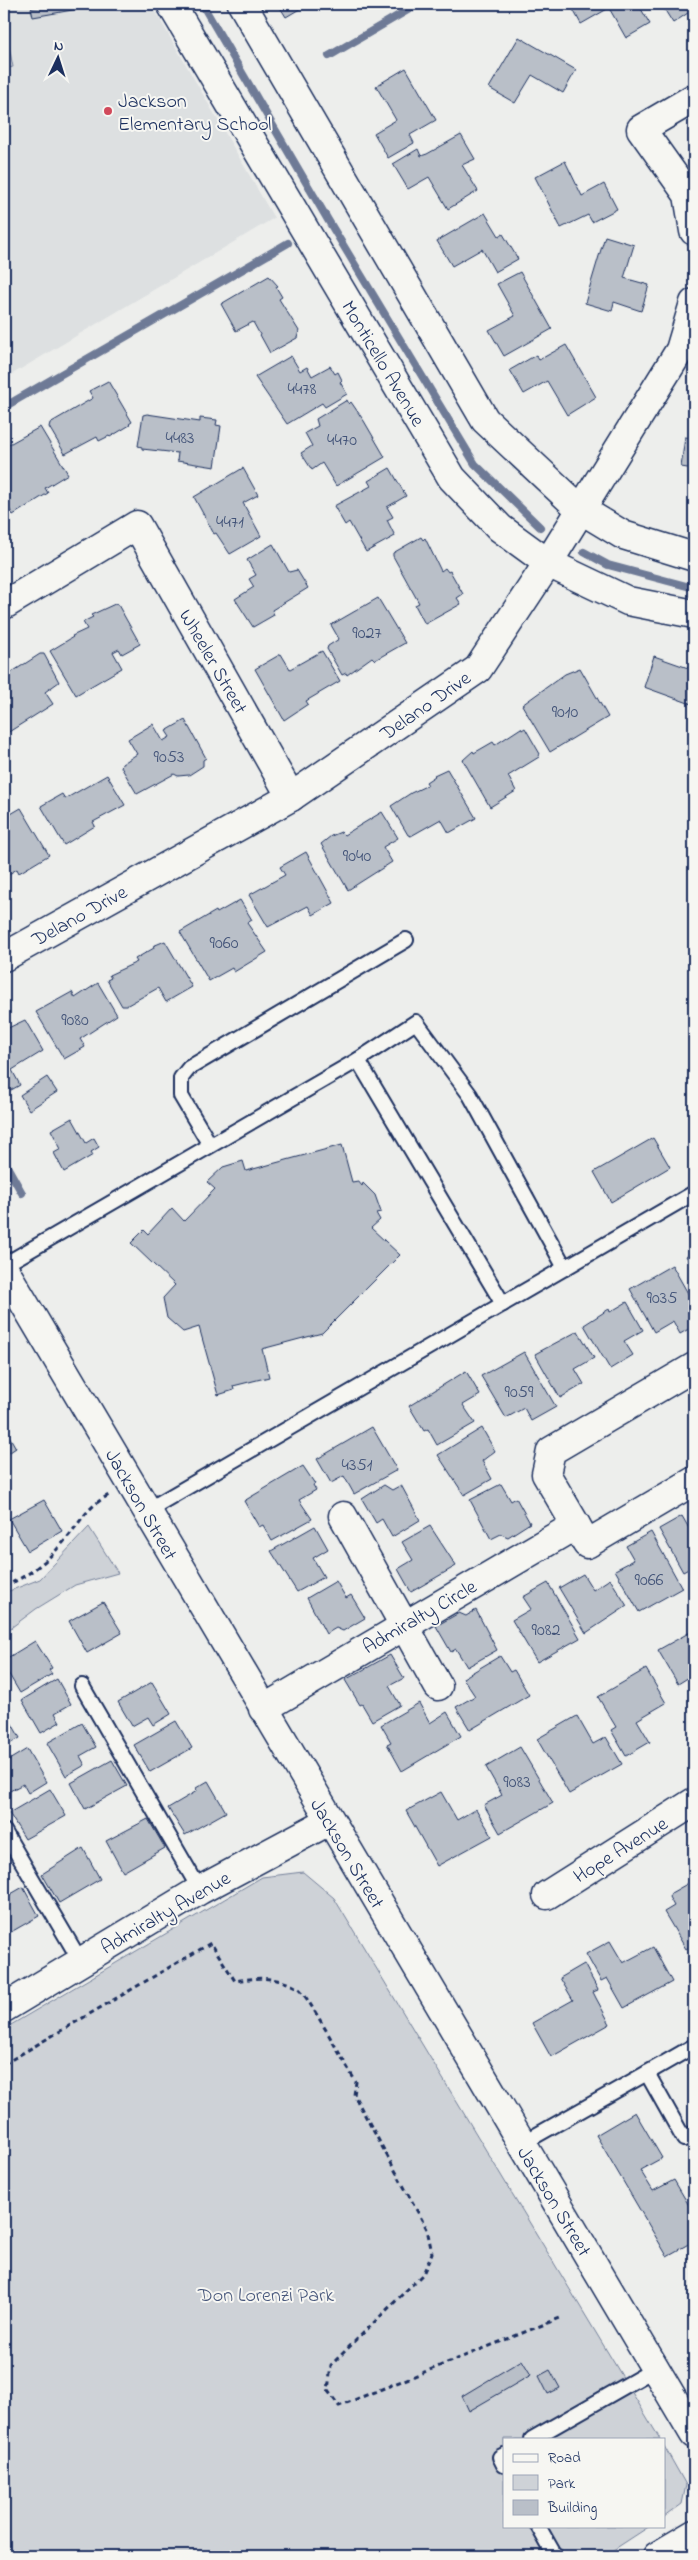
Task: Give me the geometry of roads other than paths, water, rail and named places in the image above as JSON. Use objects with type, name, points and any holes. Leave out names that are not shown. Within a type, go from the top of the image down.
[{"type":"street","name":"Monticello Avenue","points":[[171,4],[452,478],[500,528],[548,563],[628,601],[694,614]]},
{"type":"street","points":[[242,4],[485,420],[580,509],[623,535],[694,557]]},
{"type":"street","points":[[694,98],[641,129],[688,195],[694,231]]},
{"type":"street","name":"Delano Drive","points":[[4,957],[291,797],[478,668],[548,563],[680,350],[694,303]]},
{"type":"street","name":"Wheeler Street","points":[[4,605],[137,525],[291,797]]},
{"type":"street","name":"Jackson Street","points":[[4,1269],[329,1821],[694,2434]]},
{"type":"street","points":[[694,1367],[551,1451],[546,1474],[587,1544],[694,1481]]},
{"type":"street","points":[[343,1516],[438,1686]]},
{"type":"street","name":"Admiralty Circle","points":[[263,1709],[576,1525]]},
{"type":"street","name":"Hope Avenue","points":[[546,1895],[694,1802]]},
{"type":"street","name":"Admiralty Avenue","points":[[4,2008],[200,1890],[329,1821]]},
{"type":"street","points":[[657,2556],[694,2534]]},
{"type":"lane","points":[[210,1145],[181,1096],[181,1078],[189,1068],[406,940]]},
{"type":"lane","points":[[4,1265],[358,1060],[416,1022],[470,1095],[565,1268]]},
{"type":"lane","points":[[358,1060],[503,1304]]},
{"type":"lane","points":[[146,1511],[694,1193]]},
{"type":"lane","points":[[82,1686],[200,1890]]},
{"type":"lane","points":[[4,1832],[81,1962]]},
{"type":"lane","points":[[521,2144],[694,2046]]},
{"type":"lane","points":[[647,2073],[684,2139],[694,2133]]},
{"type":"lane","points":[[534,2438],[655,2369]]},
{"type":"lane","points":[[539,2528],[555,2556]]},
{"type":"waterway","points":[[202,4],[328,220],[475,464],[540,527]]},
{"type":"waterway","points":[[329,56],[418,4]]},
{"type":"waterway","points":[[4,407],[288,243]]},
{"type":"waterway","points":[[584,552],[608,565],[694,588]]},
{"type":"waterway","points":[[4,1161],[22,1193]]},
{"type":"place","name":"Jackson Elementary School","points":[[108,111]]},
{"type":"park label","name":"Don Lorenzi Park","points":[[266,2294]]}]
